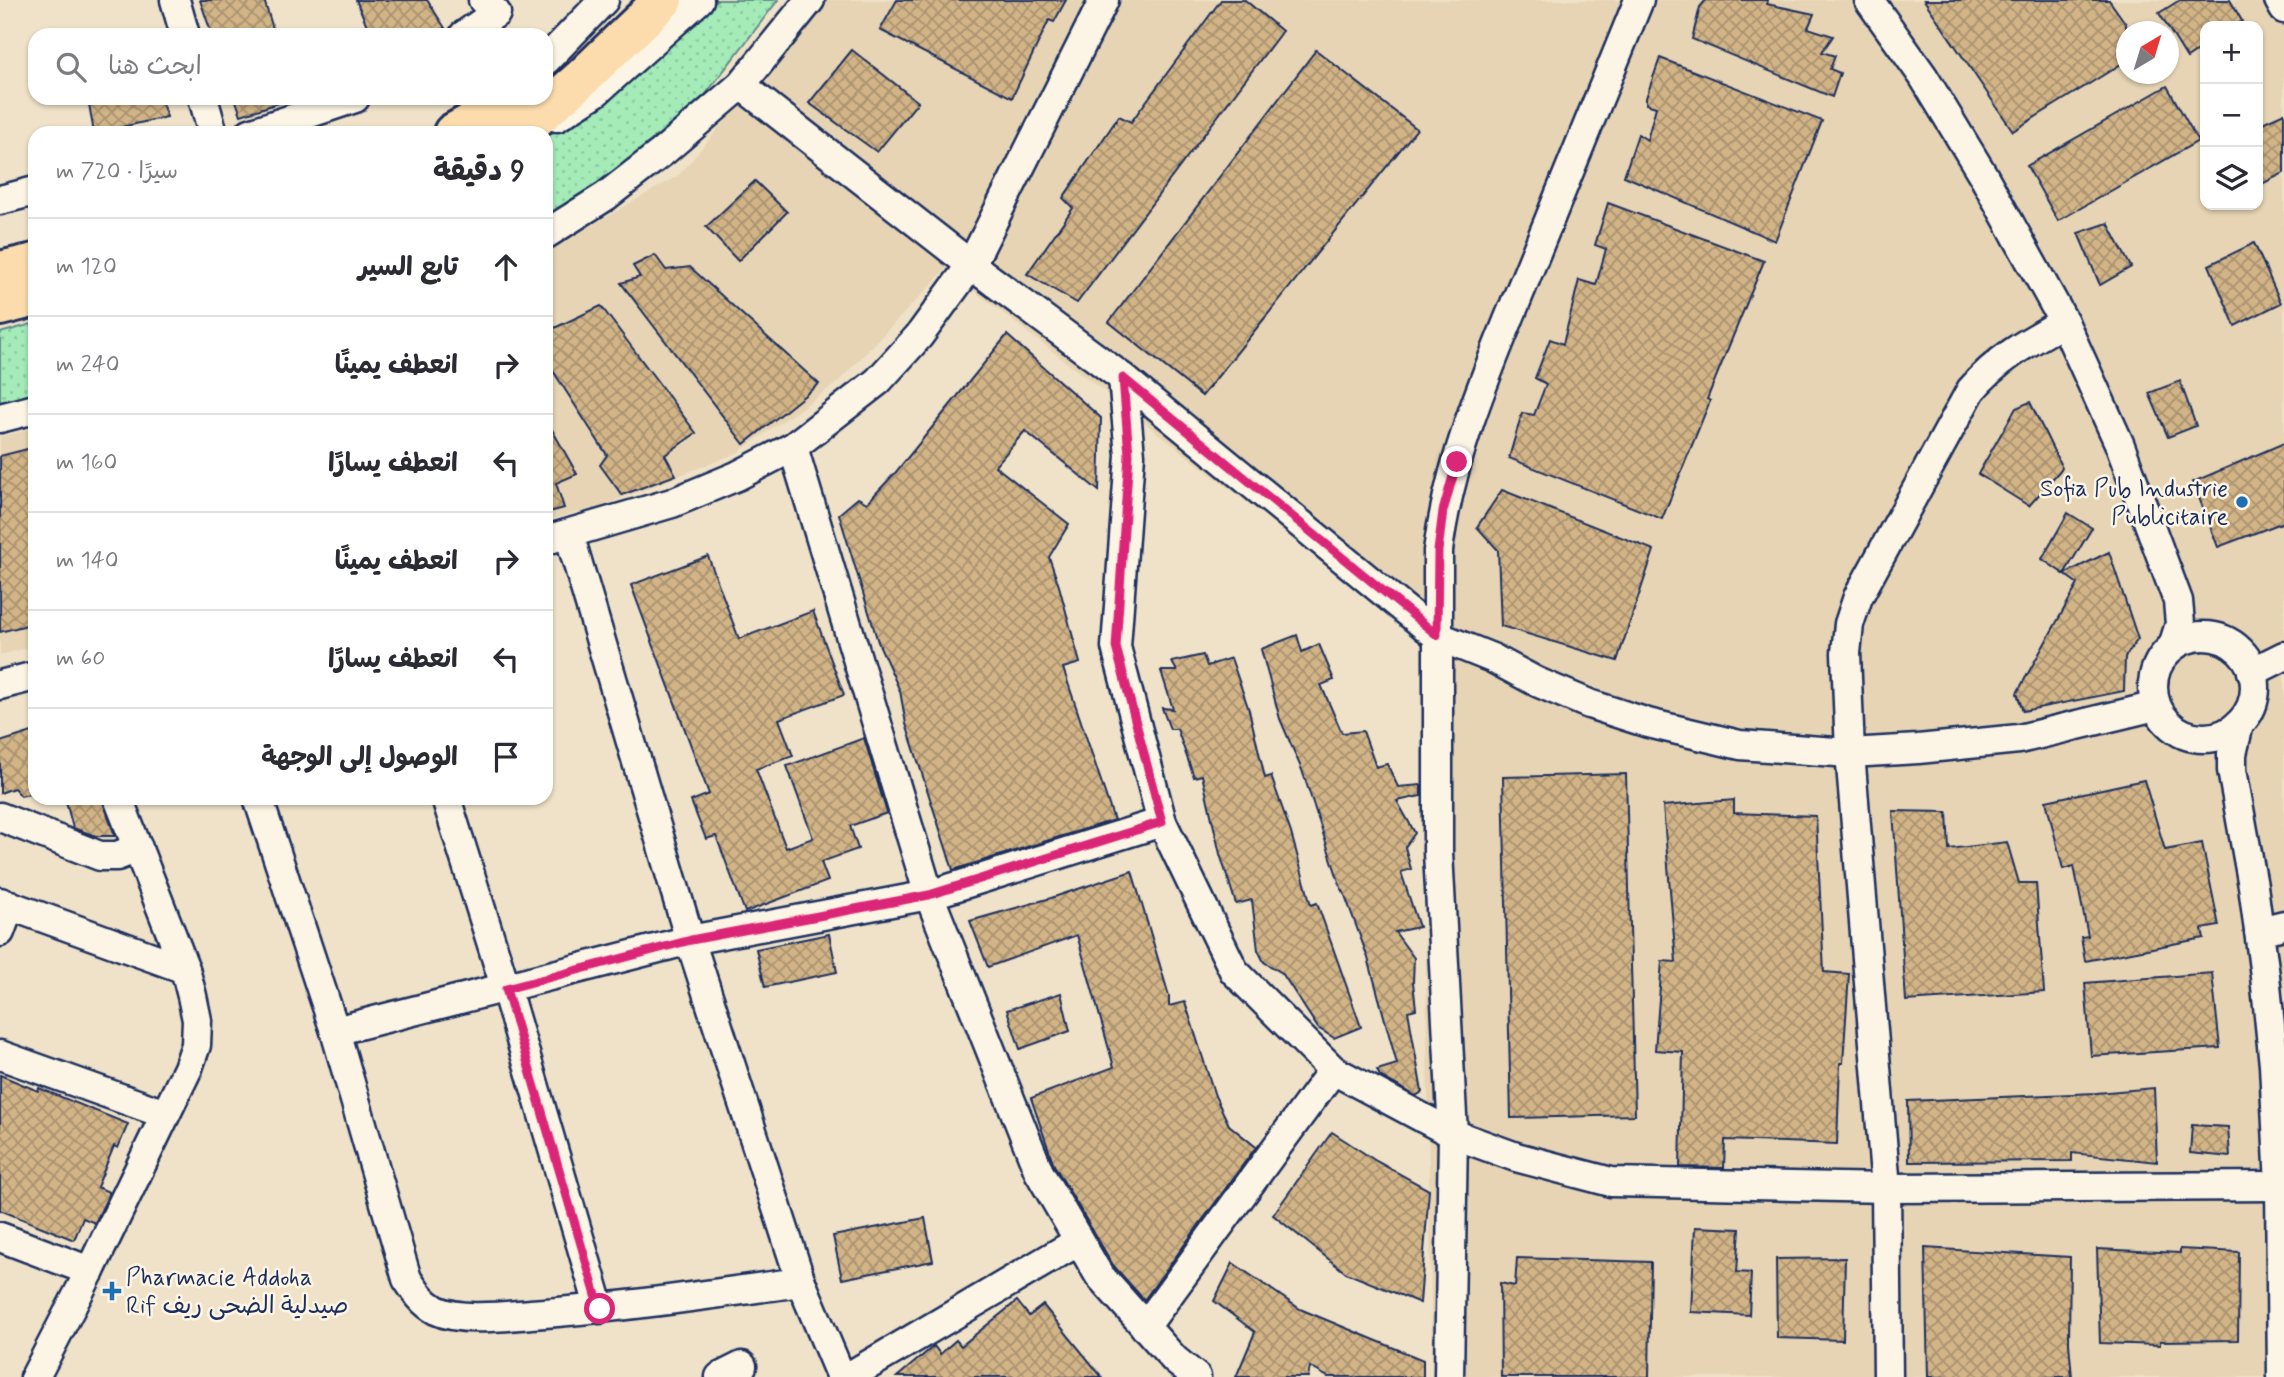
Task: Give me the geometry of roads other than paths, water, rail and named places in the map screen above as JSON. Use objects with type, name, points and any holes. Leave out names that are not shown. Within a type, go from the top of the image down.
[{"type":"highway","points":[[553,73],[570,60],[632,0]]},
{"type":"highway","points":[[553,93],[583,77],[663,0]]},
{"type":"highway","points":[[475,126],[512,114],[529,105]]},
{"type":"highway","points":[[0,271],[28,265]]},
{"type":"highway","points":[[0,306],[28,299]]},
{"type":"street","points":[[175,0],[183,28]]},
{"type":"street","points":[[474,28],[496,13],[483,0]]},
{"type":"street","points":[[553,53],[604,0]]},
{"type":"street","points":[[512,114],[558,117],[596,92],[699,0]]},
{"type":"street","points":[[553,229],[616,188],[666,150],[741,85],[810,0]]},
{"type":"street","points":[[841,1377],[800,1282],[691,940],[557,537],[673,503],[737,476],[793,447],[878,381],[919,336],[971,265],[1104,0]]},
{"type":"street","points":[[1449,1377],[1453,1134],[1438,852],[1438,551],[1443,511],[1493,357],[1639,0]]},
{"type":"street","points":[[1869,0],[1923,76],[1983,174],[2064,322],[2119,443],[2178,601],[2180,624],[2173,646]]},
{"type":"street","points":[[2278,0],[2284,9]]},
{"type":"street","points":[[741,85],[971,265],[1123,378],[1437,635],[1492,658],[1537,682],[1589,704],[1648,723],[1740,745],[1850,753],[2019,739],[2156,705]]},
{"type":"street","points":[[205,105],[211,126]]},
{"type":"street","points":[[271,126],[334,105]]},
{"type":"street","points":[[0,200],[28,193]]},
{"type":"street","points":[[1888,1377],[1886,1188],[1850,753],[1846,653],[1849,624],[1858,597],[1971,390],[1986,372],[2009,354],[2064,322]]},
{"type":"street","points":[[1123,378],[1129,455],[1116,647],[1162,822],[1234,971],[1333,1070],[1453,1134],[1516,1157],[1611,1182],[1886,1188],[2282,1186]]},
{"type":"street","points":[[0,418],[28,411]]},
{"type":"street","points":[[793,447],[929,895],[1039,1172],[1099,1275],[1175,1360],[1196,1377]]},
{"type":"street","points":[[2178,601],[2192,620],[2212,637]]},
{"type":"street","points":[[2196,737],[2219,736],[2239,724],[2248,713],[2253,700],[2255,686],[2247,659],[2225,641],[2212,637],[2198,636],[2173,646],[2162,658],[2155,673],[2153,689],[2156,705],[2163,717],[2172,726],[2196,737],[2211,748],[2220,758],[2234,786]]},
{"type":"street","points":[[2252,672],[2284,656]]},
{"type":"street","points":[[0,685],[28,678]]},
{"type":"street","points":[[2239,724],[2232,754],[2234,786],[2253,886],[2271,928],[2274,1065],[2282,1186],[2282,1377]]},
{"type":"street","points":[[35,1377],[90,1271],[188,1068],[196,1045],[198,1020],[185,969],[121,805]]},
{"type":"street","points":[[260,805],[335,1031],[407,1279],[418,1296],[437,1310],[486,1317],[600,1309],[800,1282]]},
{"type":"street","points":[[448,805],[506,989],[600,1309]]},
{"type":"street","points":[[0,817],[100,856],[117,856],[138,848]]},
{"type":"street","points":[[335,1031],[691,940],[929,895],[1162,822]]},
{"type":"street","points":[[0,932],[5,903],[185,969]]},
{"type":"street","points":[[0,1055],[165,1115]]},
{"type":"street","points":[[1145,1327],[1333,1070]]},
{"type":"street","points":[[0,1237],[90,1271]]},
{"type":"street","points":[[848,1377],[1079,1241]]},
{"type":"place","name":"Sofia Pub Industrie Publicitaire","points":[[2242,502]]},
{"type":"place","name":"Pharmacie Addoha Rif صيدلية الضحى ريف","points":[[112,1291]]}]
